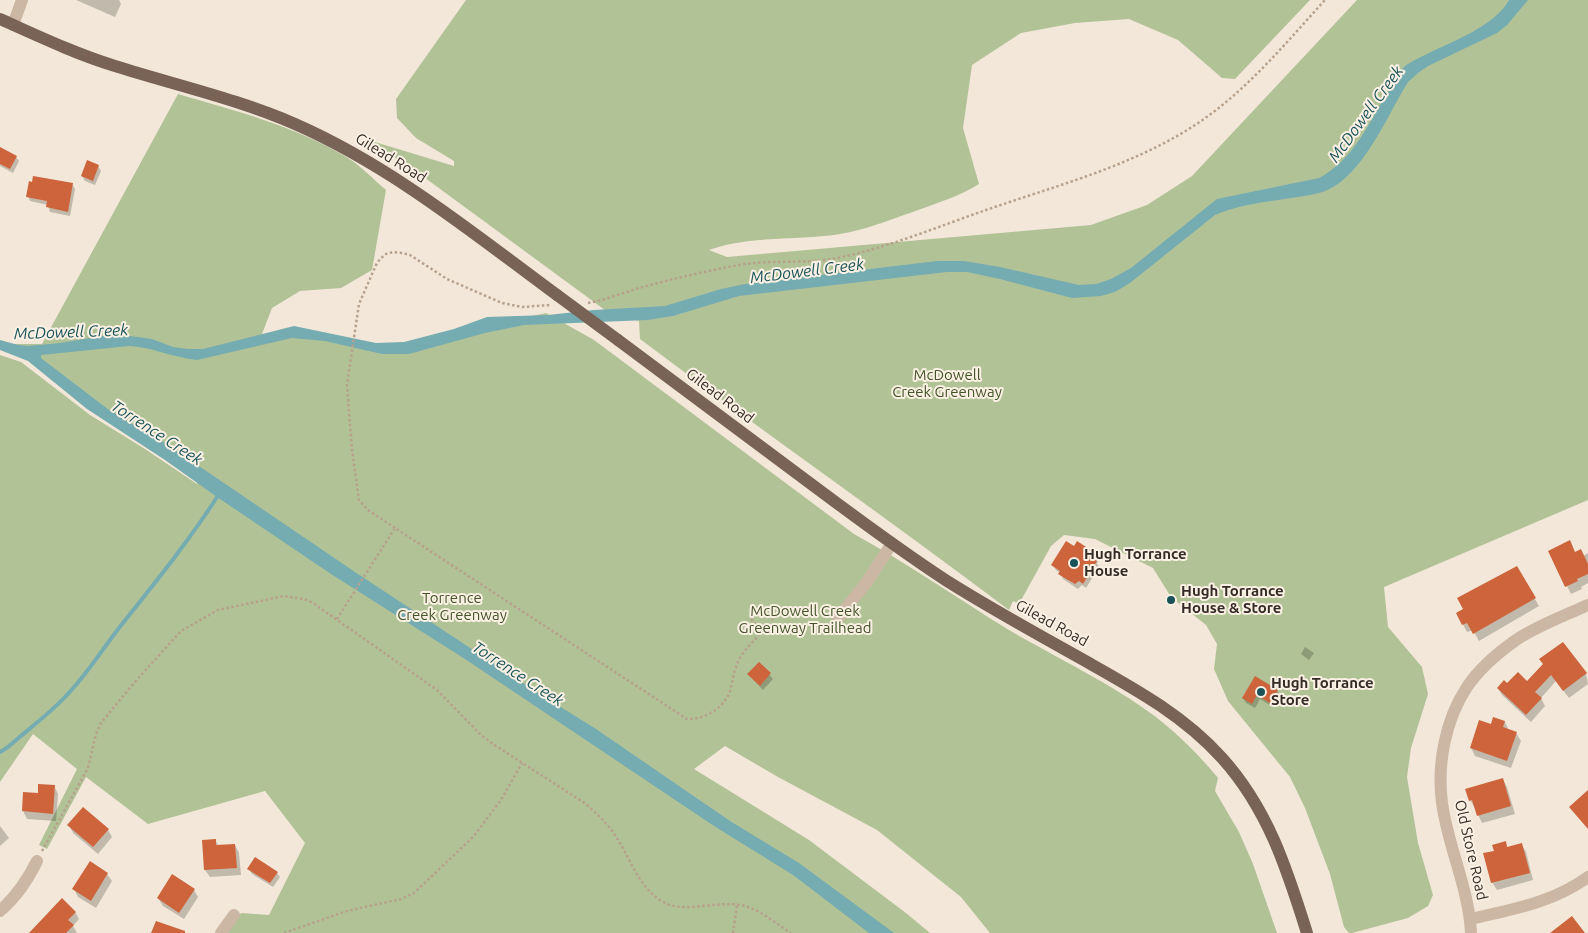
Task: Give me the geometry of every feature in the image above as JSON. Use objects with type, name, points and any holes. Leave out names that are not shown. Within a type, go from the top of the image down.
[{"type":"main road","name":"Gilead Road","points":[[0,19],[113,66],[294,123],[336,143],[383,170],[412,189],[557,300],[618,340],[892,543],[986,605],[1141,692],[1179,718],[1224,760],[1248,790],[1266,820],[1289,877],[1307,933]]},
{"type":"street","points":[[13,25],[22,0]]},
{"type":"street","points":[[838,618],[867,582],[892,543]]},
{"type":"street","name":"Old Store Road","points":[[1471,933],[1471,919],[1442,803],[1441,770],[1448,726],[1467,687],[1490,661],[1515,641],[1538,627],[1588,605]]},
{"type":"street","points":[[0,911],[24,886],[37,861]]},
{"type":"street","points":[[1471,919],[1530,906],[1544,901],[1588,877]]},
{"type":"street","points":[[221,933],[234,915]]},
{"type":"path","points":[[582,303],[590,303],[677,278],[740,265],[762,262],[816,261],[853,255],[1090,175],[1168,141],[1212,113],[1256,76],[1325,0]]},
{"type":"path","points":[[557,300],[522,306],[502,303],[447,279],[410,256],[393,252],[386,254],[376,265],[359,304],[348,373],[348,410],[359,500],[368,510],[687,719],[698,720],[721,705],[729,694],[733,674],[744,652],[759,635]]},
{"type":"path","points":[[337,619],[395,528]]},
{"type":"path","points":[[37,861],[88,768],[96,734],[101,723],[165,648],[181,631],[218,610],[284,596],[304,599],[337,619],[437,690],[482,735],[504,752],[586,804],[615,834],[646,887],[663,902],[680,906],[737,905],[748,907],[791,933]]},
{"type":"path","points":[[761,609],[773,620]]},
{"type":"path","points":[[751,619],[763,631]]},
{"type":"path","points":[[284,933],[347,911],[401,899],[414,893],[473,837],[501,800],[522,763]]},
{"type":"path","points":[[733,933],[737,905]]},
{"type":"green space","name":"McDowell Creek Greenway","points":[[466,0],[1310,0],[1235,79],[1222,78],[1178,40],[1129,19],[1075,23],[1021,33],[972,65],[963,128],[979,184],[947,200],[859,230],[824,236],[741,242],[709,250],[727,257],[1091,225],[1147,205],[1192,176],[1357,0],[1588,0],[1588,500],[1384,587],[1388,627],[1422,667],[1428,694],[1411,748],[1407,777],[1418,843],[1433,895],[1428,906],[1408,918],[1352,933],[1349,933],[1344,927],[1330,874],[1305,808],[1290,777],[1228,701],[1214,669],[1217,644],[1206,625],[1171,597],[1153,568],[1095,539],[1064,535],[1051,546],[1019,604],[1013,601],[1009,610],[640,339],[639,321],[609,313],[417,172],[365,139],[454,166],[454,161],[416,138],[397,118],[396,99]]},
{"type":"green space","name":"Torrence Creek Greenway","points":[[178,94],[265,120],[308,137],[353,161],[386,190],[372,270],[341,288],[300,291],[272,308],[262,334],[303,333],[383,350],[546,313],[594,340],[854,534],[1009,630],[1121,693],[1173,731],[1218,778],[1215,791],[1239,832],[1253,864],[1277,933],[990,933],[961,897],[877,830],[725,746],[694,769],[809,840],[930,933],[227,933],[241,913],[269,915],[305,843],[265,791],[148,824],[86,777],[47,849],[39,845],[77,769],[33,734],[0,782],[0,355],[21,362],[90,415],[197,484],[202,473],[7,344],[42,344]]},
{"type":"water","points":[[1509,0],[1528,0],[1507,25],[1497,33],[1428,66],[1408,82],[1360,162],[1334,187],[1319,193],[1253,204],[1215,215],[1130,283],[1115,292],[1101,296],[1072,298],[967,272],[947,272],[739,296],[673,316],[648,320],[524,325],[485,333],[409,354],[382,354],[325,341],[292,338],[197,360],[129,346],[41,355],[41,358],[109,410],[165,443],[355,572],[596,729],[730,821],[799,863],[894,933],[869,933],[793,875],[714,826],[465,659],[331,574],[87,409],[28,361],[0,350],[0,340],[28,346],[115,334],[152,339],[173,347],[203,349],[294,326],[376,343],[404,342],[454,329],[487,317],[548,315],[665,306],[721,289],[745,284],[937,261],[964,261],[1079,285],[1096,284],[1111,279],[1131,268],[1217,199],[1319,178],[1331,170],[1341,162],[1359,141],[1395,78],[1404,67],[1484,25],[1503,9]]},
{"type":"building","points":[[0,147],[17,156],[10,169],[0,164]]},
{"type":"building","points":[[87,160],[99,165],[93,181],[81,176]]},
{"type":"building","points":[[33,176],[73,183],[68,212],[46,207],[47,201],[26,197],[29,181],[32,182]]},
{"type":"building","points":[[1570,540],[1575,552],[1581,549],[1588,564],[1588,574],[1565,587],[1548,551]]},
{"type":"building","name":"Hugh Torrance House","points":[[1066,541],[1074,546],[1077,541],[1097,554],[1094,559],[1097,561],[1083,584],[1079,581],[1075,584],[1058,574],[1060,571],[1051,565]]},
{"type":"building","points":[[1517,566],[1536,598],[1473,634],[1467,623],[1462,625],[1456,613],[1463,609],[1457,598]]},
{"type":"building","points":[[1563,642],[1587,673],[1563,691],[1551,675],[1535,692],[1542,698],[1526,715],[1497,688],[1504,680],[1507,683],[1518,672],[1527,681],[1543,664],[1539,659]]},
{"type":"building","points":[[759,662],[771,673],[760,686],[747,674]]},
{"type":"building","name":"Hugh Torrance Store","points":[[1255,676],[1278,690],[1270,703],[1257,695],[1252,704],[1242,698]]},
{"type":"building","points":[[1493,717],[1505,721],[1503,727],[1517,732],[1507,761],[1470,748],[1479,720],[1491,724]]},
{"type":"building","points":[[1503,778],[1511,806],[1477,816],[1472,800],[1469,801],[1465,789]]},
{"type":"building","points":[[38,784],[55,785],[53,814],[22,811],[23,792],[38,793]]},
{"type":"building","points":[[1588,790],[1588,829],[1569,807]]},
{"type":"building","points":[[83,807],[109,829],[93,847],[67,825]]},
{"type":"building","points":[[216,839],[216,845],[235,844],[237,868],[204,870],[202,840]]},
{"type":"building","points":[[1506,841],[1507,847],[1522,843],[1530,873],[1491,883],[1483,853],[1494,851],[1492,845]]},
{"type":"building","points":[[255,857],[278,872],[270,883],[247,869]]},
{"type":"building","points":[[90,861],[108,873],[91,901],[72,889]]},
{"type":"building","points":[[172,874],[195,889],[179,913],[157,898]]},
{"type":"building","points":[[62,898],[76,912],[68,920],[74,925],[66,933],[29,933]]},
{"type":"building","points":[[1572,916],[1585,933],[1550,933]]},
{"type":"building","points":[[156,921],[185,931],[185,933],[151,933]]},
{"type":"waterway","points":[[0,752],[52,710],[80,681],[158,579],[219,494]]},
{"type":"place","name":"Hugh Torrance House","points":[[1074,563]]},
{"type":"place","name":"Hugh Torrance House & Store","points":[[1171,600]]},
{"type":"place","name":"Hugh Torrance Store","points":[[1261,692]]},
{"type":"water label","name":"McDowell Creek","points":[[1366,114]]},
{"type":"water label","name":"McDowell Creek","points":[[807,271]]},
{"type":"water label","name":"McDowell Creek","points":[[71,332]]},
{"type":"water label","name":"Torrence Creek","points":[[157,433]]},
{"type":"water label","name":"Torrence Creek","points":[[518,674]]},
{"type":"park label","name":"McDowell Creek Greenway Trailhead","points":[[805,620]]}]
